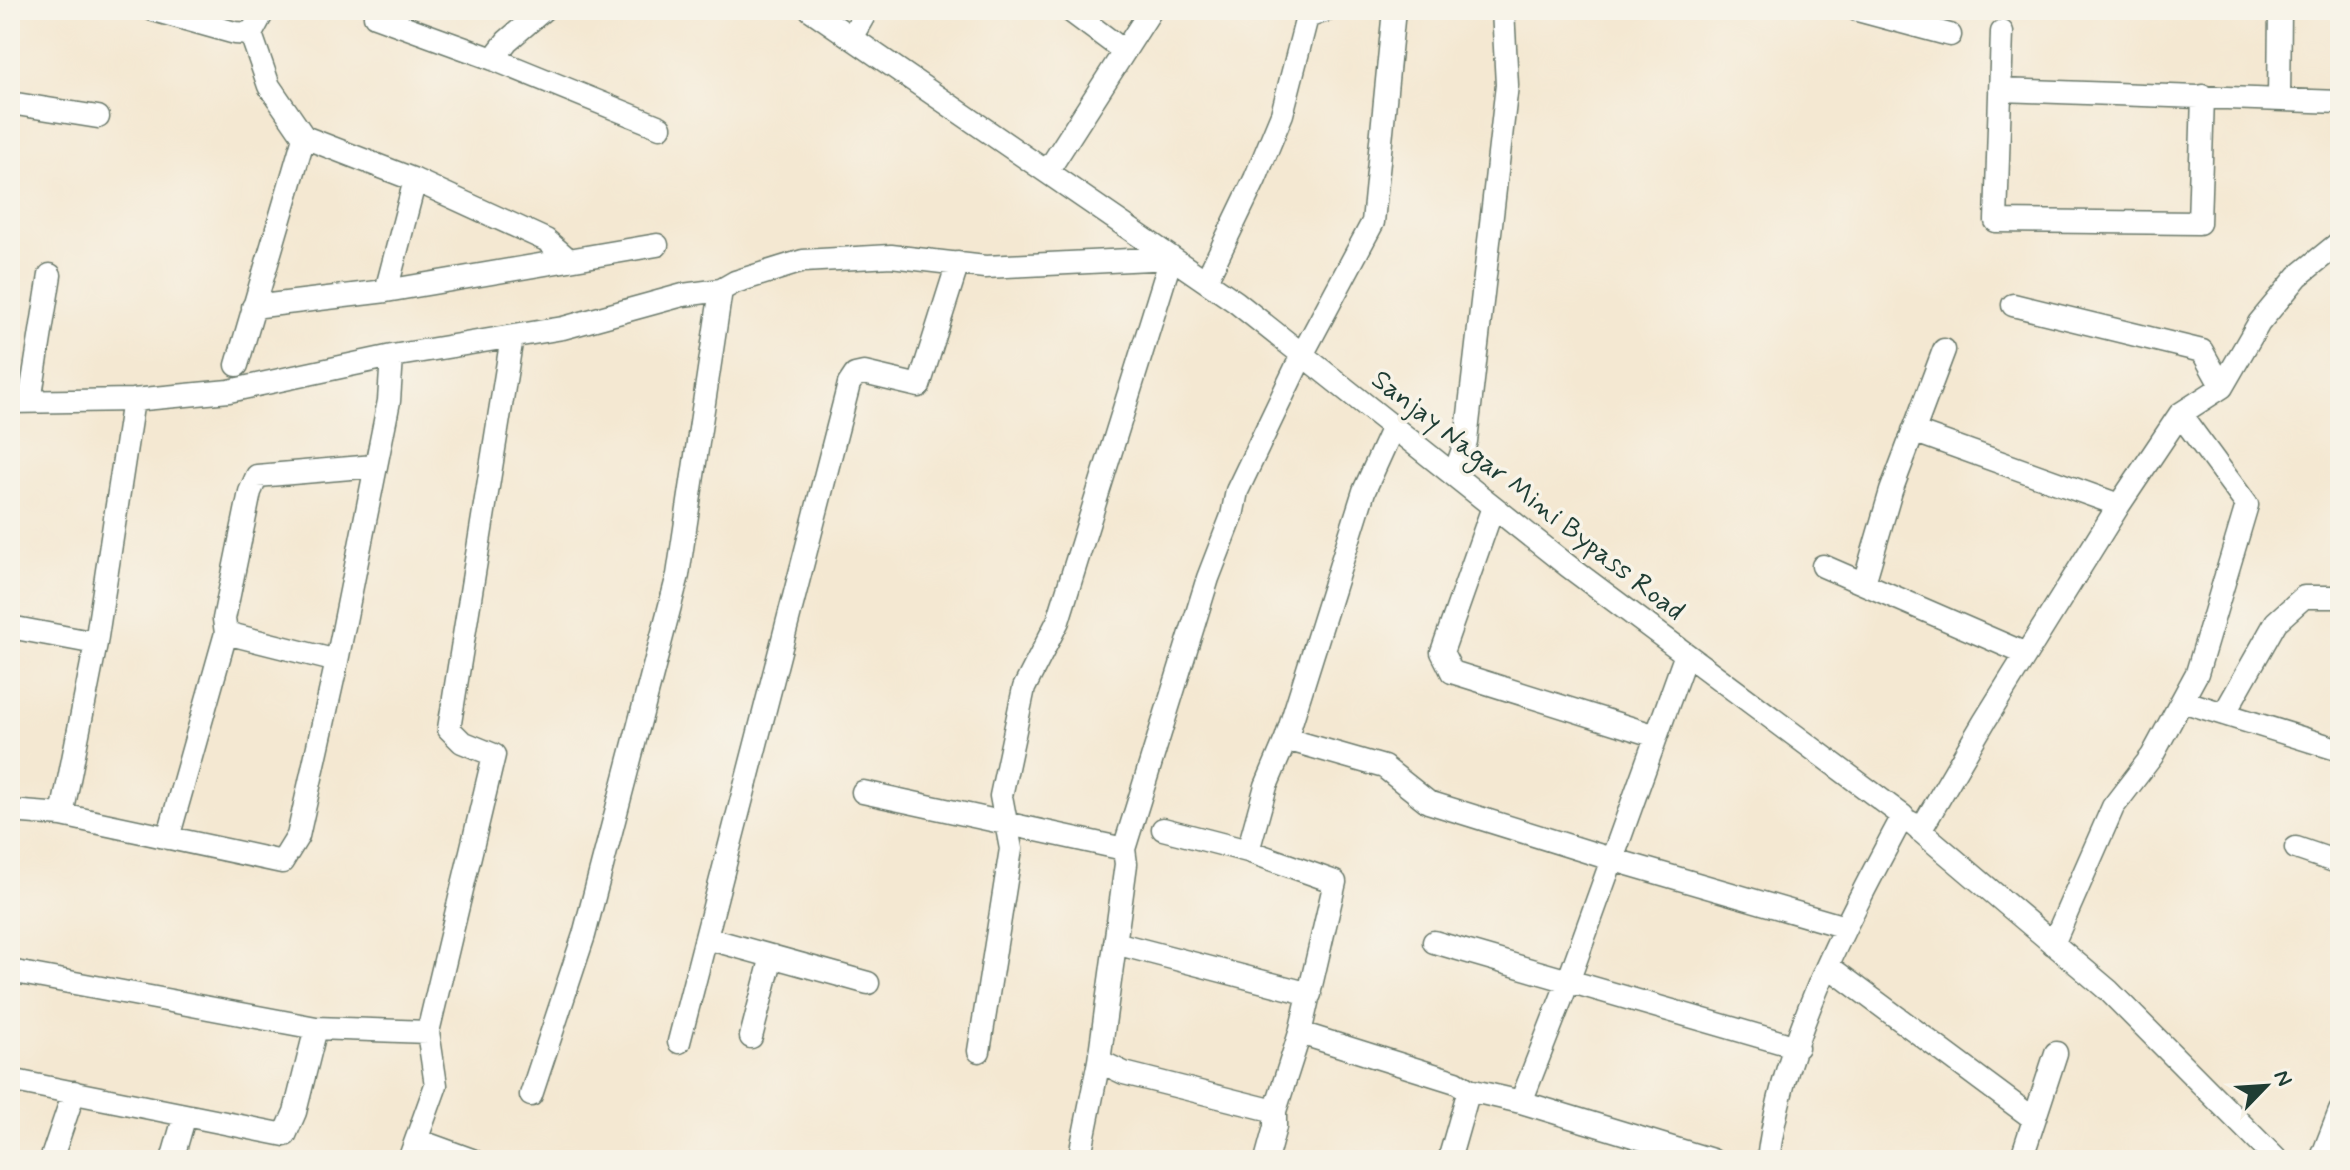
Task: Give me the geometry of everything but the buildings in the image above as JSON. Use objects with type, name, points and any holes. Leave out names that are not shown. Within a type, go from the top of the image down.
[{"type":"street","points":[[153,10],[235,33],[251,34]]},
{"type":"street","points":[[264,10],[251,34],[269,86],[304,137],[415,180],[546,240],[569,260]]},
{"type":"street","points":[[493,59],[507,41],[543,10]]},
{"type":"street","name":"Sanjay Nagar Mini Bypass Road","points":[[811,10],[1206,281],[1493,507],[1912,824],[2109,991],[2277,1160]]},
{"type":"street","points":[[851,38],[867,10]]},
{"type":"street","points":[[1069,10],[1124,51]]},
{"type":"street","points":[[1047,172],[1151,10]]},
{"type":"street","points":[[1206,281],[1282,114],[1307,17],[1327,10]]},
{"type":"street","points":[[1079,1160],[1099,1061],[1126,864],[1124,849],[1208,578],[1232,516],[1237,491],[1302,355],[1373,222],[1394,10]]},
{"type":"street","points":[[1454,475],[1466,441],[1507,85],[1503,10]]},
{"type":"street","points":[[1857,10],[1950,35]]},
{"type":"street","points":[[2277,10],[2280,11],[2279,99]]},
{"type":"street","points":[[375,16],[493,59],[660,127]]},
{"type":"street","points":[[2002,32],[1996,221],[2199,223],[2203,96]]},
{"type":"street","points":[[2000,90],[2340,102]]},
{"type":"street","points":[[10,103],[98,117]]},
{"type":"street","points":[[237,365],[304,137]]},
{"type":"street","points":[[386,291],[415,180]]},
{"type":"street","points":[[1768,1160],[1772,1125],[1809,1008],[1845,927],[2180,414],[2222,387],[2259,323],[2298,276],[2340,242]]},
{"type":"street","points":[[253,307],[386,291],[657,245]]},
{"type":"street","points":[[50,275],[20,402],[133,400],[229,391],[392,356],[563,328],[683,295],[721,290],[735,282],[803,261],[891,256],[985,267],[1171,258],[1058,621],[1024,688],[1001,796],[1011,849],[979,1051]]},
{"type":"street","points":[[679,1042],[849,384],[855,375],[864,373],[919,386],[958,263]]},
{"type":"street","points":[[531,1095],[584,935],[678,575],[721,290]]},
{"type":"street","points":[[2013,305],[2202,351],[2222,387]]},
{"type":"street","points":[[472,1160],[413,1150],[436,1085],[428,1032],[494,755],[462,742],[449,729],[512,337]]},
{"type":"street","points":[[1864,583],[1891,491],[1944,350]]},
{"type":"street","points":[[11,816],[62,815],[282,862],[298,836],[337,661],[389,401],[392,356]]},
{"type":"street","points":[[62,815],[96,643],[133,400]]},
{"type":"street","points":[[2053,944],[2113,807],[2152,756],[2197,673],[2247,505],[2180,414]]},
{"type":"street","points":[[1248,851],[1266,786],[1286,739],[1364,491],[1393,427]]},
{"type":"street","points":[[1913,431],[2119,505]]},
{"type":"street","points":[[168,838],[226,633],[224,619],[250,492],[257,476],[374,466]]},
{"type":"street","points":[[1493,507],[1442,652],[1452,672],[1656,736]]},
{"type":"street","points":[[1823,566],[2026,654]]},
{"type":"street","points":[[2224,714],[2276,622],[2304,597],[2340,597]]},
{"type":"street","points":[[10,627],[96,643]]},
{"type":"street","points":[[226,633],[337,661]]},
{"type":"street","points":[[1521,1102],[1569,979],[1686,654]]},
{"type":"street","points":[[2182,701],[2340,750]]},
{"type":"street","points":[[1286,739],[1384,767],[1428,802],[1845,927]]},
{"type":"street","points":[[863,792],[1124,849]]},
{"type":"street","points":[[1163,829],[1248,851],[1335,882],[1300,1033],[1275,1111],[1275,1127],[1266,1160]]},
{"type":"street","points":[[2296,848],[2340,863]]},
{"type":"street","points":[[706,938],[868,983]]},
{"type":"street","points":[[1434,942],[1797,1047]]},
{"type":"street","points":[[1115,943],[1310,994]]},
{"type":"street","points":[[751,1037],[772,956]]},
{"type":"street","points":[[1828,966],[2034,1119]]},
{"type":"street","points":[[10,971],[316,1028],[428,1032]]},
{"type":"street","points":[[10,1080],[285,1135],[295,1112],[316,1028]]},
{"type":"street","points":[[1300,1033],[1456,1082],[1469,1090],[1521,1102],[1712,1160]]},
{"type":"street","points":[[2021,1160],[2056,1053]]},
{"type":"street","points":[[1099,1061],[1124,1073],[1275,1111]]},
{"type":"street","points":[[1449,1160],[1469,1090]]},
{"type":"street","points":[[51,1160],[74,1092]]},
{"type":"street","points":[[2321,1160],[2340,1111]]},
{"type":"street","points":[[172,1160],[185,1115]]}]
